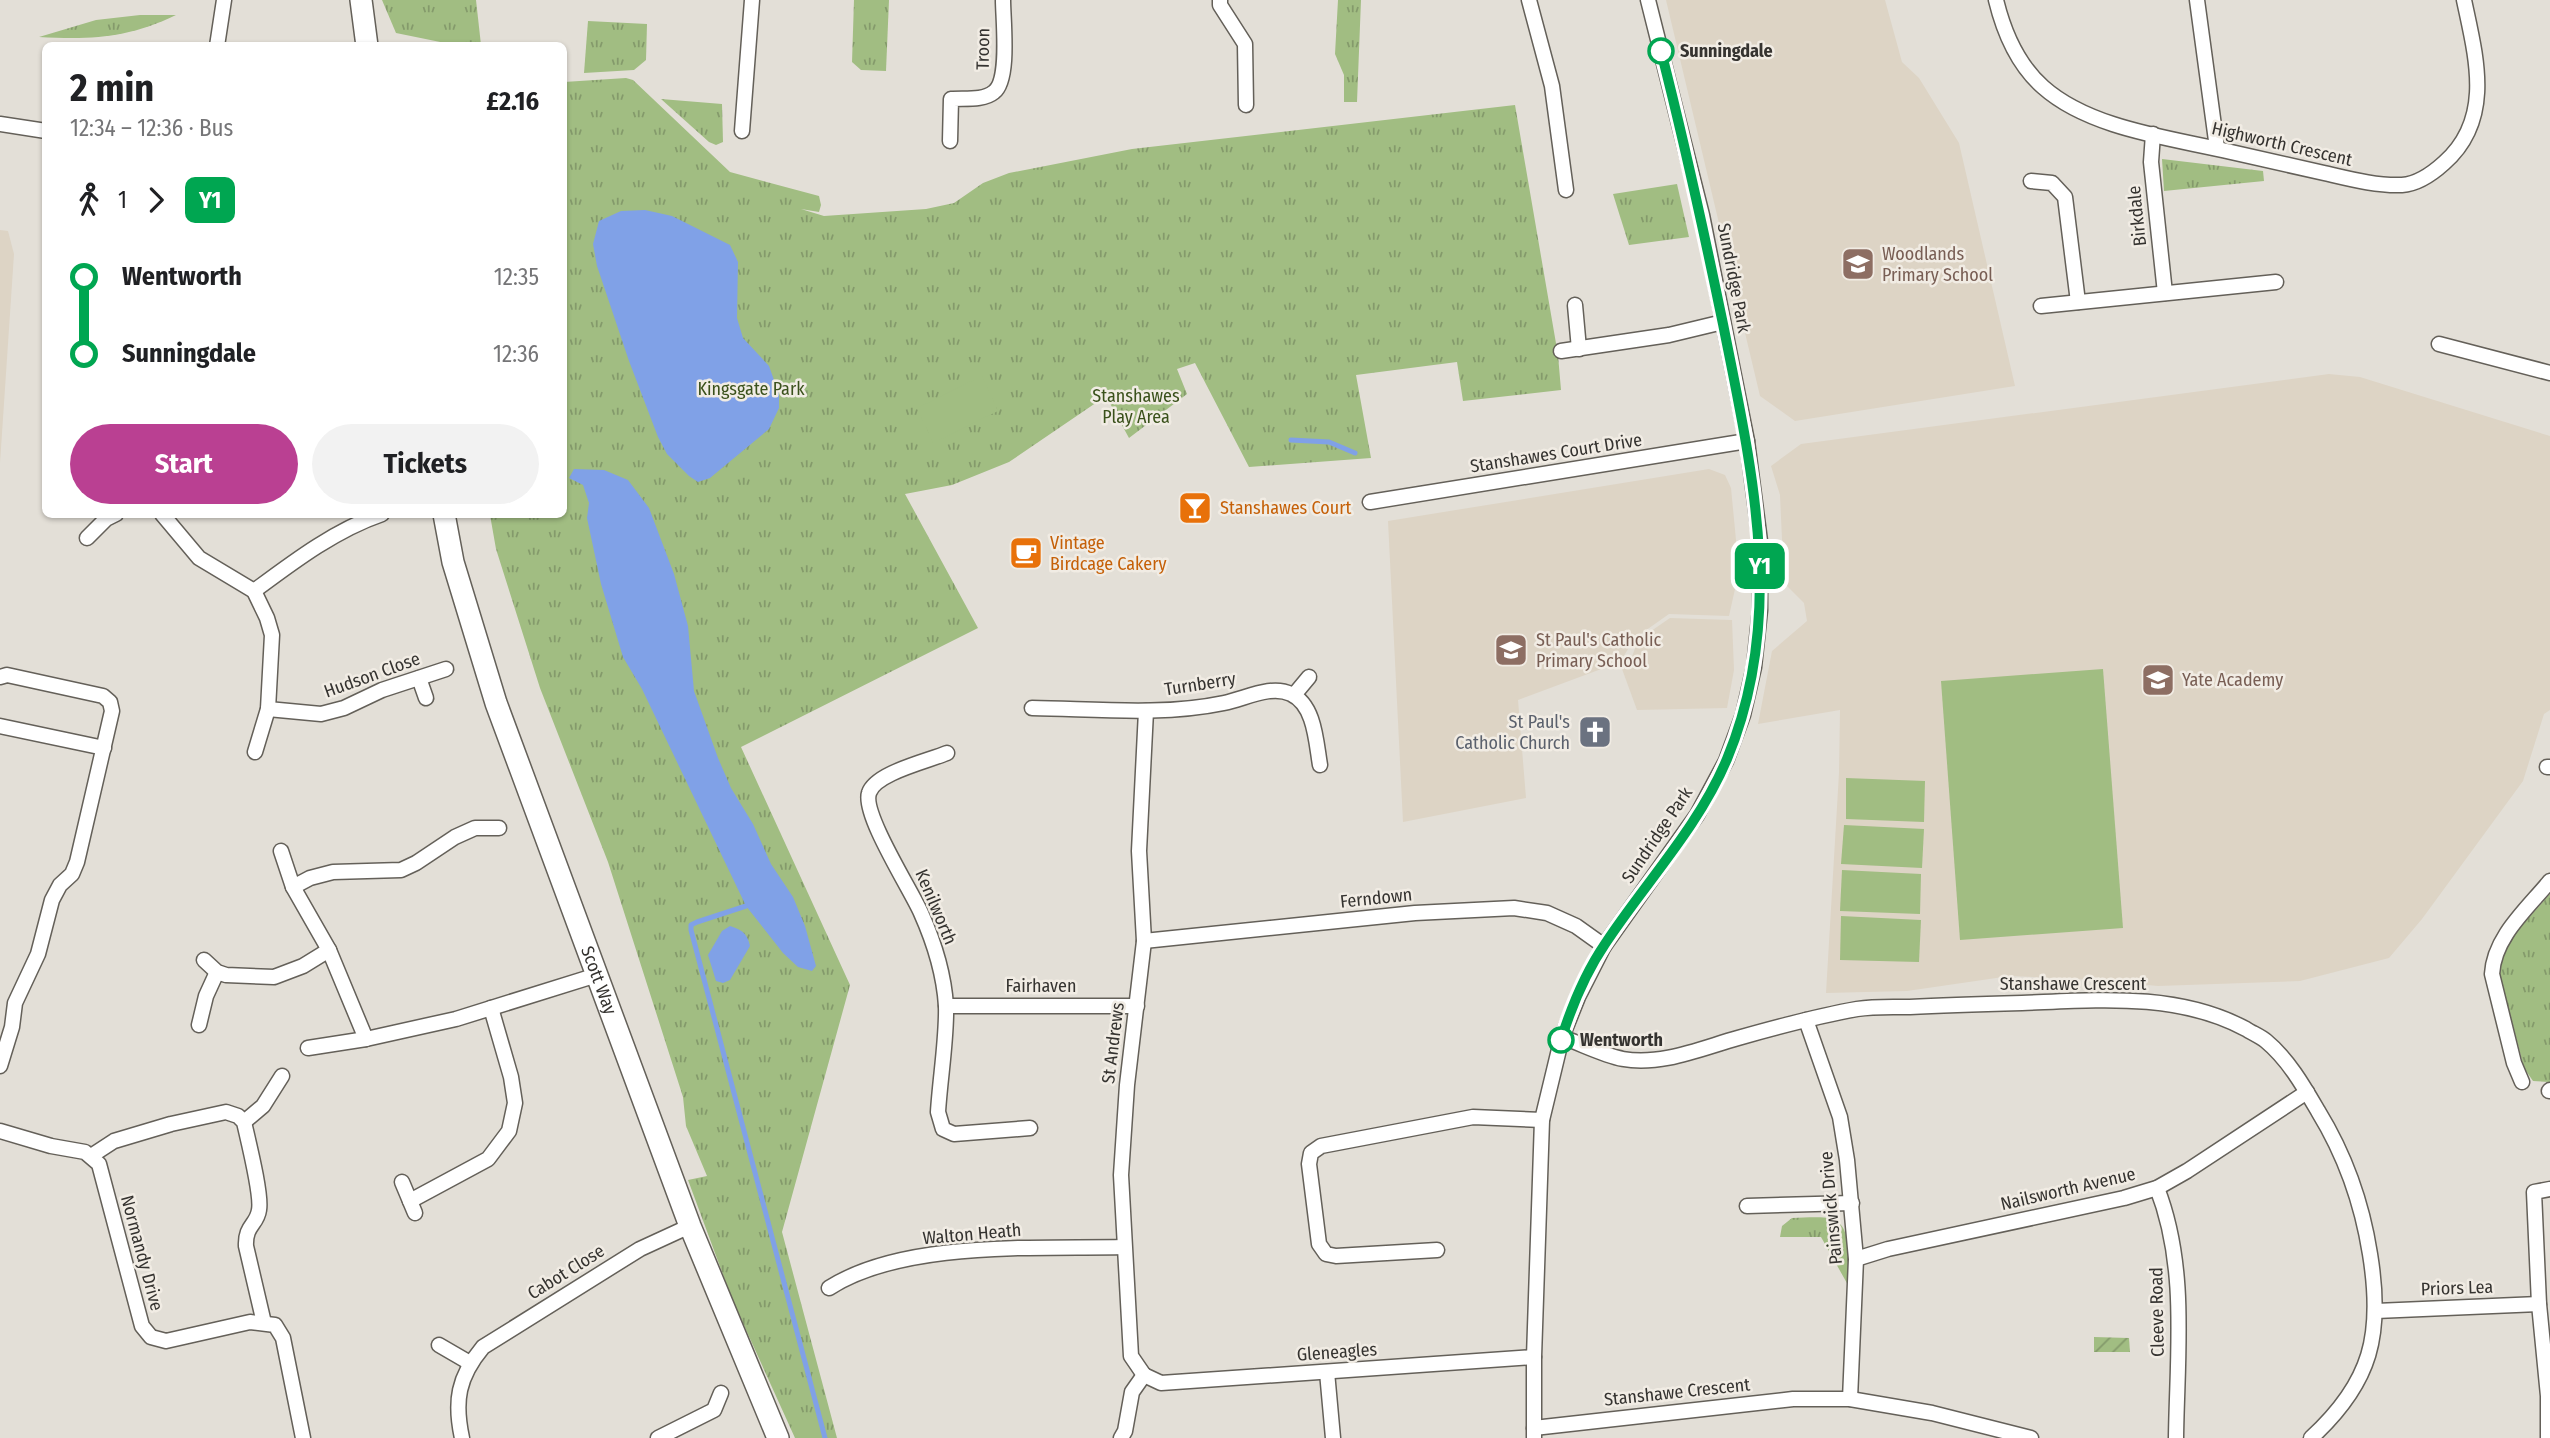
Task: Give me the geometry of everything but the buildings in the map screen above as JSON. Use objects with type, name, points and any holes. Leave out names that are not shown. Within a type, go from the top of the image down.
[{"type":"street","points":[[218,42],[224,0]]},
{"type":"street","points":[[360,0],[366,42]]},
{"type":"street","points":[[742,131],[752,0]]},
{"type":"street","name":"Troon","points":[[950,141],[951,99],[982,98],[996,91],[1003,76],[1003,0]]},
{"type":"street","points":[[1220,0],[1220,5],[1245,44],[1246,105]]},
{"type":"street","points":[[1529,0],[1552,86],[1566,190]]},
{"type":"street","name":"Sundridge Park","points":[[1534,1433],[1542,1120],[1562,1037],[1578,997],[1604,946],[1698,815],[1726,761],[1743,715],[1754,667],[1760,610],[1760,541],[1747,441],[1702,215],[1648,0]]},
{"type":"street","name":"Highworth Crescent","points":[[1996,0],[2010,44],[2025,68],[2043,88],[2068,105],[2153,134],[2368,183],[2405,185],[2432,174],[2454,154],[2468,130],[2477,99],[2479,76],[2464,0]]},
{"type":"street","points":[[2197,0],[2217,148]]},
{"type":"street","points":[[0,124],[42,130]]},
{"type":"street","name":"Birkdale","points":[[2153,134],[2151,162],[2165,293]]},
{"type":"street","points":[[2031,181],[2052,183],[2065,197],[2078,302]]},
{"type":"street","points":[[2041,306],[2276,282]]},
{"type":"street","points":[[1575,305],[1579,349]]},
{"type":"street","points":[[1561,351],[1669,335],[1723,322]]},
{"type":"street","points":[[2439,344],[2550,373]]},
{"type":"street","name":"Stanshawes Court Drive","points":[[1370,502],[1747,441]]},
{"type":"street","points":[[87,538],[108,518]]},
{"type":"street","points":[[165,518],[199,558],[254,592],[267,618],[272,635],[268,709],[256,752]]},
{"type":"street","points":[[254,592],[290,564],[371,518]]},
{"type":"street","name":"Scott Way","points":[[445,518],[453,562],[496,703],[690,1226],[778,1438]]},
{"type":"street","name":"Hudson Close","points":[[268,709],[321,714],[344,708],[382,690],[446,669]]},
{"type":"street","points":[[0,677],[7,675],[103,696],[110,702],[112,711],[78,862],[52,900],[38,954],[15,1003],[12,1027],[0,1066]]},
{"type":"street","points":[[1309,677],[1294,695],[1313,721],[1320,765]]},
{"type":"street","points":[[419,678],[426,698]]},
{"type":"street","name":"Turnberry","points":[[1032,708],[1146,711],[1224,703],[1280,690],[1294,695]]},
{"type":"street","name":"St Andrews","points":[[1144,1375],[1130,1356],[1121,1175],[1127,1085],[1144,941],[1139,851],[1146,711]]},
{"type":"street","points":[[0,726],[104,748]]},
{"type":"street","name":"Kenilworth","points":[[947,753],[880,778],[869,792],[868,804],[881,839],[932,938],[946,1006],[938,1112],[943,1129],[954,1134],[1030,1128]]},
{"type":"street","points":[[293,887],[310,878],[333,872],[401,870],[475,828],[499,828]]},
{"type":"street","points":[[281,851],[293,887],[329,950],[366,1039]]},
{"type":"street","points":[[2522,1082],[2514,1063],[2492,974],[2493,960],[2500,942],[2550,881]]},
{"type":"street","name":"Ferndown","points":[[1144,941],[1415,913],[1514,908],[1547,913],[1576,926],[1604,946]]},
{"type":"street","points":[[204,960],[216,972],[274,977],[303,966],[329,950]]},
{"type":"street","points":[[199,1025],[206,996],[216,972]]},
{"type":"street","points":[[308,1048],[366,1039],[456,1019],[597,975]]},
{"type":"street","name":"Stanshawe Crescent","points":[[1562,1037],[1622,1059],[1649,1060],[1668,1058],[1806,1020],[1860,1009],[2136,1000],[2190,1007],[2229,1020],[2265,1040],[2290,1066],[2307,1092],[2348,1168],[2367,1235],[2376,1311],[2374,1337],[2366,1365],[2355,1388],[2332,1419],[2311,1438]]},
{"type":"street","name":"Fairhaven","points":[[946,1006],[1137,1006]]},
{"type":"street","points":[[402,1182],[413,1207],[488,1159],[509,1131],[515,1103],[511,1077],[491,1008]]},
{"type":"street","name":"Painswick Drive","points":[[1806,1020],[1840,1117],[1852,1203],[1856,1259],[1850,1399]]},
{"type":"street","points":[[244,1122],[263,1107],[282,1076]]},
{"type":"street","name":"Nailsworth Avenue","points":[[1856,1259],[1914,1243],[2124,1198],[2157,1188],[2232,1143],[2307,1092]]},
{"type":"street","points":[[0,1131],[51,1146],[85,1152],[91,1156],[114,1141],[171,1124],[226,1112],[238,1116],[244,1122],[260,1205],[257,1219],[246,1233],[246,1245],[264,1322],[275,1325],[283,1338],[303,1438]]},
{"type":"street","points":[[1437,1250],[1336,1256],[1326,1254],[1319,1244],[1309,1164],[1311,1153],[1321,1146],[1472,1117],[1542,1120]]},
{"type":"street","name":"Normandy Drive","points":[[91,1156],[99,1164],[146,1332],[157,1340],[166,1341],[250,1322],[264,1322]]},
{"type":"street","name":"Cleeve Road","points":[[2157,1188],[2168,1215],[2174,1242],[2178,1301],[2176,1438]]},
{"type":"street","points":[[2548,1438],[2548,1396],[2539,1304],[2535,1192],[2550,1189]]},
{"type":"street","points":[[1747,1206],[1852,1203]]},
{"type":"street","name":"Cabot Close","points":[[462,1438],[457,1414],[459,1392],[470,1363],[483,1347],[640,1249],[690,1226]]},
{"type":"street","name":"Walton Heath","points":[[829,1288],[844,1279],[898,1260],[978,1250],[1123,1247]]},
{"type":"street","name":"Priors Lea","points":[[2376,1311],[2539,1304]]},
{"type":"street","points":[[439,1345],[470,1363]]},
{"type":"street","name":"Gleneagles","points":[[1144,1375],[1161,1383],[1534,1357]]},
{"type":"street","points":[[1326,1373],[1333,1438]]},
{"type":"street","points":[[1121,1438],[1125,1431],[1132,1392],[1144,1375]]},
{"type":"street","points":[[658,1438],[714,1410],[721,1393]]},
{"type":"street","name":"Stanshawe Crescent","points":[[1534,1433],[1794,1399],[1850,1399],[1933,1413],[2031,1438]]},
{"type":"shaded area","name":"Woodlands Primary School","points":[[1666,0],[1885,0],[1902,62],[1919,78],[1959,143],[2015,386],[1795,421],[1760,396]]},
{"type":"shaded area","points":[[0,230],[8,231],[14,254],[0,463]]},
{"type":"shaded area","name":"Yate Academy","points":[[2329,374],[2360,377],[2550,436],[2550,710],[2544,714],[2523,781],[2422,919],[2389,958],[2300,981],[2158,986],[2010,976],[1907,991],[1826,993],[1839,773],[1840,710],[1758,724],[1772,651],[1807,621],[1804,603],[1784,583],[1780,495],[1771,466],[1801,444]]},
{"type":"shaded area","name":"St Paul's Catholic Primary School","points":[[1709,469],[1725,475],[1731,488],[1739,571],[1729,616],[1669,614],[1635,638],[1620,662],[1518,700],[1526,798],[1403,822],[1388,521]]},
{"type":"shaded area","points":[[1670,618],[1732,620],[1734,670],[1727,708],[1637,710],[1622,669],[1629,665],[1638,640]]},
{"type":"green space","points":[[382,0],[476,0],[481,42],[440,42],[396,33]]},
{"type":"green space","points":[[854,0],[889,0],[886,71],[861,70],[852,62]]},
{"type":"green space","points":[[1338,0],[1361,0],[1357,102],[1344,102],[1344,75],[1335,54]]},
{"type":"green space","points":[[140,15],[176,15],[142,29],[109,36],[39,37],[96,20]]},
{"type":"green space","points":[[588,21],[647,24],[646,60],[634,70],[584,73]]},
{"type":"green space","name":"Kingsgate Park","points":[[626,78],[633,80],[730,172],[819,196],[819,212],[801,209],[824,216],[926,209],[954,203],[983,183],[1009,173],[1132,149],[1515,105],[1558,355],[1561,390],[1463,401],[1457,362],[1356,375],[1371,458],[1249,467],[1195,363],[1177,369],[1187,394],[1129,438],[1106,396],[1009,462],[952,485],[905,494],[978,628],[741,747],[850,985],[782,1232],[837,1438],[795,1438],[732,1299],[688,1180],[707,1176],[686,1126],[683,1097],[608,862],[540,688],[496,549],[491,518],[567,518],[567,82]]},
{"type":"green space","points":[[661,99],[722,104],[723,142],[716,145],[709,142]]},
{"type":"green space","points":[[2162,159],[2263,171],[2264,181],[2164,191]]},
{"type":"green space","points":[[1677,184],[1689,237],[1629,245],[1613,194]]},
{"type":"green space","points":[[982,376],[998,411],[933,443],[917,408]]},
{"type":"green space","points":[[2103,669],[2123,928],[1960,940],[1941,681]]},
{"type":"green space","points":[[1846,778],[1925,781],[1924,822],[1846,819]]},
{"type":"green space","points":[[1844,825],[1924,829],[1922,868],[1841,864]]},
{"type":"green space","points":[[1842,870],[1921,874],[1920,914],[1840,911]]},
{"type":"green space","points":[[2550,894],[2549,1082],[2533,1081],[2524,1068],[2498,968],[2513,938]]},
{"type":"green space","points":[[1841,916],[1921,920],[1919,962],[1840,960]]},
{"type":"green space","points":[[1792,1218],[1823,1218],[1839,1223],[1847,1238],[1848,1285],[1821,1237],[1780,1237],[1782,1226]]},
{"type":"green space","points":[[2094,1337],[2129,1338],[2130,1352],[2094,1352]]},
{"type":"water","points":[[645,210],[672,216],[730,245],[738,262],[737,318],[743,338],[769,366],[779,394],[779,408],[769,429],[710,478],[698,482],[667,454],[658,437],[597,266],[593,244],[599,221],[621,211]]},
{"type":"water","points":[[574,469],[604,470],[628,480],[649,508],[674,574],[688,626],[694,691],[731,788],[753,824],[771,864],[793,897],[805,926],[816,966],[812,971],[798,967],[783,953],[746,906],[642,689],[623,657],[601,584],[587,518],[589,503],[583,485],[569,478]]},
{"type":"water","points":[[730,926],[743,933],[750,946],[730,980],[723,983],[716,981],[708,955],[722,931]]},
{"type":"waterway","points":[[1291,440],[1329,442],[1355,453]]},
{"type":"waterway","points":[[746,906],[697,922],[691,925],[691,930],[825,1438]]},
{"type":"bus line","name":"Y1","points":[[1561,1040],[1578,997],[1604,946],[1698,815],[1726,761],[1743,715],[1754,667],[1760,610],[1760,541],[1747,441],[1702,215],[1661,51]]},
{"type":"place","name":"Sunningdale","points":[[1661,51]]},
{"type":"place","name":"Woodlands Primary School","points":[[1858,264]]},
{"type":"place","name":"Stanshawes Court","points":[[1195,508]]},
{"type":"place","name":"Vintage Birdcage Cakery","points":[[1026,553]]},
{"type":"place","name":"St Paul's Catholic Primary School","points":[[1511,650]]},
{"type":"place","name":"Yate Academy","points":[[2158,680]]},
{"type":"place","name":"St Paul's Catholic Church","points":[[1595,732]]},
{"type":"place","name":"Wentworth","points":[[1561,1040]]},
{"type":"park label","name":"Stanshawes Play Area","points":[[1136,406]]}]
